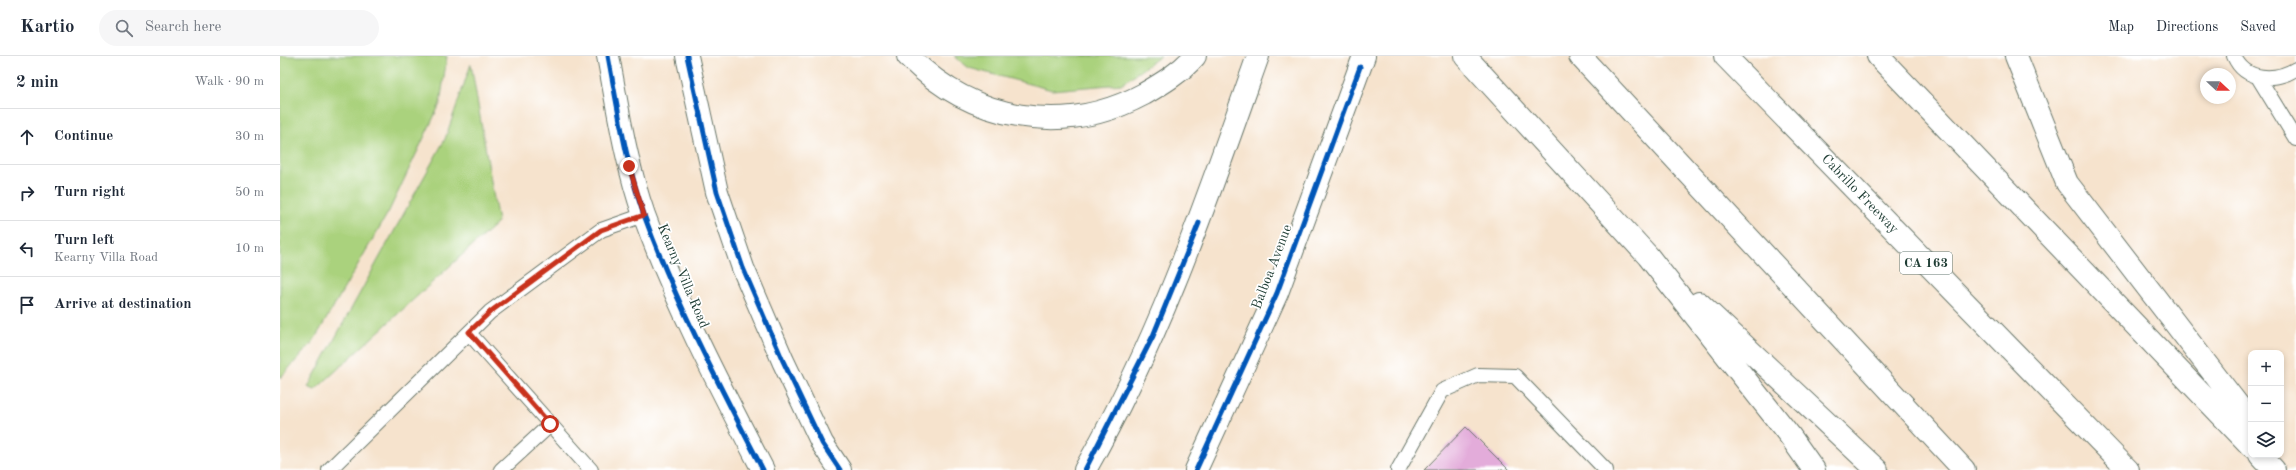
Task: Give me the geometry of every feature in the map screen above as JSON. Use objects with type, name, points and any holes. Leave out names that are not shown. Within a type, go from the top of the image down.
[{"type":"main road","name":"Kearny Villa Road","points":[[608,56],[629,166],[644,215],[678,298],[720,387],[763,470]]},
{"type":"main road","points":[[687,56],[717,192],[743,268],[786,368],[822,443],[840,470]]},
{"type":"main road","points":[[908,56],[942,84],[978,104],[1011,114],[1046,118],[1080,116],[1114,108],[1153,89],[1183,69],[1195,56]]},
{"type":"main road","points":[[1085,470],[1153,336],[1199,223],[1258,56]]},
{"type":"main road","points":[[1465,56],[1648,256],[1790,436],[1814,470]]},
{"type":"main road","points":[[1580,56],[1964,470]]},
{"type":"main road","name":"Cabrillo Freeway","points":[[1725,56],[2128,470]]},
{"type":"main road","points":[[1878,56],[2248,443]]},
{"type":"main road","points":[[2016,56],[2067,183],[2248,418]]},
{"type":"main road","name":"Balboa Avenue","points":[[1196,470],[1277,293],[1362,62]]},
{"type":"main road","points":[[1648,256],[1877,470]]},
{"type":"main road","points":[[2263,458],[2274,470]]},
{"type":"main road","points":[[2279,458],[2288,470]]},
{"type":"lane","points":[[2234,56],[2246,70],[2258,77],[2272,78],[2293,74]]},
{"type":"lane","points":[[2258,77],[2296,139]]},
{"type":"lane","points":[[329,470],[490,312],[601,230],[644,215]]},
{"type":"lane","points":[[469,332],[591,470]]},
{"type":"lane","points":[[1398,470],[1442,392],[1478,376],[1515,376],[1606,470]]},
{"type":"lane","points":[[501,470],[550,424]]},
{"type":"green space","points":[[280,56],[447,56],[440,104],[389,211],[313,342],[280,378]]},
{"type":"green space","points":[[954,56],[1161,56],[1121,84],[1052,90],[969,68]]},
{"type":"green space","points":[[471,64],[498,222],[315,390],[308,387],[445,139]]},
{"type":"building","points":[[1466,427],[1509,470],[1424,470]]},
{"type":"cycle path","points":[[608,56],[627,156],[644,215],[684,312],[763,470]]},
{"type":"cycle path","points":[[687,56],[717,192],[743,268],[783,361],[822,443],[840,470]]},
{"type":"cycle path","points":[[1196,470],[1277,293],[1360,67]]},
{"type":"cycle path","points":[[1085,470],[1153,336],[1199,223]]},
{"type":"route","points":[[550,424],[469,332],[490,312],[601,230],[644,215],[629,166]]}]
